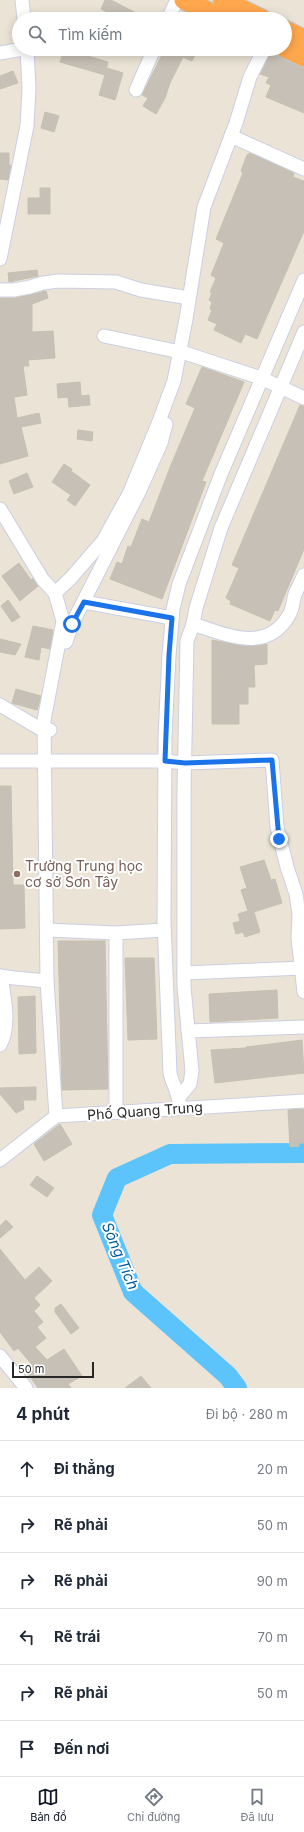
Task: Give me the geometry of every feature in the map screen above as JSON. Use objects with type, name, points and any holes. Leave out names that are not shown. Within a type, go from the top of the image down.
[{"type":"highway","points":[[184,0],[209,12]]},
{"type":"highway","points":[[223,0],[237,12]]},
{"type":"highway","points":[[292,33],[304,39]]},
{"type":"highway","points":[[292,51],[304,57]]},
{"type":"street","points":[[22,0],[23,12]]},
{"type":"street","points":[[171,12],[176,0]]},
{"type":"street","points":[[0,53],[12,51]]},
{"type":"street","points":[[0,259],[4,216],[27,126],[30,88],[28,56]]},
{"type":"street","points":[[136,90],[151,56]]},
{"type":"street","points":[[0,705],[44,731],[50,731],[58,673],[72,624],[157,453],[182,352],[204,207],[231,136],[250,77],[260,56]]},
{"type":"street","points":[[231,136],[304,169]]},
{"type":"street","points":[[179,1103],[170,1072],[164,930],[165,761],[172,618],[179,584],[221,474],[304,280]]},
{"type":"street","points":[[0,290],[14,290],[59,281],[116,282],[141,290],[189,298]]},
{"type":"street","points":[[179,1103],[190,1084],[192,1071],[184,973],[187,642],[194,624],[196,608],[221,528],[304,332]]},
{"type":"street","points":[[104,336],[182,352],[261,378],[304,398]]},
{"type":"street","points":[[55,593],[94,554],[103,541],[129,494],[169,396],[182,352]]},
{"type":"street","points":[[0,509],[43,580],[55,593],[63,621],[44,720],[47,981],[56,1116],[0,1160]]},
{"type":"street","points":[[194,624],[230,636],[263,638],[274,632],[290,614],[295,594],[304,575]]},
{"type":"street","points":[[84,602],[172,618]]},
{"type":"street","points":[[0,761],[165,761],[185,763],[272,760],[277,827],[287,867],[296,894],[299,914],[298,938],[304,992]]},
{"type":"street","points":[[47,930],[116,933],[164,930]]},
{"type":"street","points":[[116,933],[116,1112]]},
{"type":"street","points":[[184,973],[302,968]]},
{"type":"street","points":[[0,1045],[6,1016],[0,976],[47,981]]},
{"type":"street","points":[[188,1031],[304,1027]]},
{"type":"street","name":"Phố Quang Trung","points":[[56,1116],[116,1112],[179,1103],[304,1100]]},
{"type":"street","points":[[2,1362],[26,1388]]},
{"type":"building","points":[[105,0],[111,0],[134,12],[107,12],[101,9]]},
{"type":"building","points":[[62,56],[88,56],[108,62],[105,75],[60,62]]},
{"type":"building","points":[[162,56],[184,56],[170,83],[165,98],[156,114],[143,106],[148,98],[142,95]]},
{"type":"building","points":[[184,56],[194,56],[192,61]]},
{"type":"building","points":[[269,56],[278,56],[304,68],[304,113],[266,97],[271,85],[266,83],[269,77],[260,74]]},
{"type":"building","points":[[107,68],[123,73],[115,100],[99,95]]},
{"type":"building","points":[[13,71],[18,83],[0,89],[0,76]]},
{"type":"building","points":[[45,112],[59,116],[54,132],[41,128]]},
{"type":"building","points":[[0,153],[9,153],[9,165],[11,165],[8,180],[0,179]]},
{"type":"building","points":[[250,153],[294,173],[293,177],[304,181],[304,231],[257,339],[245,334],[241,343],[214,330],[217,324],[208,320],[212,310],[210,309],[212,302],[209,300],[212,293],[210,292],[216,278],[211,275],[224,243],[216,239],[243,173],[241,171],[247,155]]},
{"type":"building","points":[[40,188],[50,188],[50,214],[28,214],[28,198],[40,198]]},
{"type":"building","points":[[37,270],[38,276],[9,282],[8,273]]},
{"type":"building","points":[[46,291],[48,298],[32,304],[32,332],[53,331],[55,358],[28,360],[29,366],[23,366],[27,395],[14,397],[17,418],[39,413],[41,423],[21,427],[28,456],[0,464],[0,298],[15,298]]},
{"type":"building","points":[[202,367],[244,382],[202,481],[206,482],[162,599],[110,579],[117,562],[122,564],[128,546],[131,547],[142,519],[149,522],[195,408],[186,404]]},
{"type":"building","points":[[80,382],[81,396],[89,395],[90,405],[69,407],[68,397],[58,398],[57,384]]},
{"type":"building","points":[[300,405],[304,406],[304,549],[278,611],[275,610],[270,621],[230,604],[231,601],[226,598],[239,568],[232,565]]},
{"type":"building","points":[[78,430],[93,432],[92,441],[77,439]]},
{"type":"building","points":[[64,464],[90,485],[75,506],[67,500],[71,495],[52,482]]},
{"type":"building","points":[[27,473],[33,487],[14,494],[9,481]]},
{"type":"building","points":[[19,563],[31,580],[33,578],[38,586],[20,601],[2,576]]},
{"type":"building","points":[[8,600],[20,617],[12,622],[1,606]]},
{"type":"building","points":[[33,626],[53,630],[50,649],[41,647],[39,660],[25,657]]},
{"type":"building","points":[[0,639],[21,644],[15,655],[0,652]]},
{"type":"building","points":[[212,640],[246,646],[267,644],[267,664],[254,665],[255,687],[248,687],[248,704],[239,704],[239,724],[212,724]]},
{"type":"building","points":[[16,689],[41,696],[37,710],[12,703]]},
{"type":"building","points":[[0,786],[11,786],[13,885],[24,885],[25,928],[0,929]]},
{"type":"building","points":[[264,860],[271,880],[275,879],[282,903],[254,912],[260,932],[245,937],[243,932],[236,934],[233,923],[240,921],[238,914],[248,911],[241,890],[247,888],[240,867]]},
{"type":"building","points":[[58,941],[105,941],[108,1089],[62,1090]]},
{"type":"building","points":[[125,958],[154,958],[157,1039],[128,1040]]},
{"type":"building","points":[[277,990],[278,1018],[210,1022],[209,994]]},
{"type":"building","points":[[35,996],[36,1053],[19,1054],[18,997]]},
{"type":"building","points":[[302,1040],[304,1073],[215,1083],[211,1050],[246,1048]]},
{"type":"building","points":[[36,1087],[36,1100],[23,1100],[24,1109],[16,1113],[0,1094],[0,1088]]},
{"type":"building","points":[[304,1109],[304,1143],[299,1143],[299,1146],[290,1147],[288,1110]]},
{"type":"building","points":[[60,1124],[72,1144],[44,1161],[34,1144]]},
{"type":"building","points":[[37,1176],[54,1188],[47,1197],[30,1185]]},
{"type":"building","points":[[6,1220],[13,1227],[0,1238],[0,1226]]},
{"type":"building","points":[[0,1249],[25,1280],[39,1267],[52,1281],[34,1298],[40,1305],[34,1311],[43,1322],[37,1327],[46,1338],[35,1347],[47,1360],[64,1349],[82,1376],[68,1384],[71,1388],[38,1388],[26,1371],[33,1366],[18,1348],[14,1351],[0,1332]]},
{"type":"building","points":[[61,1304],[79,1328],[71,1334],[55,1312],[55,1308]]},
{"type":"building","points":[[141,1376],[151,1388],[125,1388]]},
{"type":"waterway","name":"Sông Tích","points":[[237,1388],[228,1376],[133,1292],[102,1215],[117,1178],[170,1154],[304,1153]]},
{"type":"place","name":"Trường Trung học cơ sở Sơn Tây","points":[[17,874]]},
{"type":"route","points":[[72,624],[84,602],[172,618],[165,736],[165,761],[185,763],[272,760],[279,839]]}]
